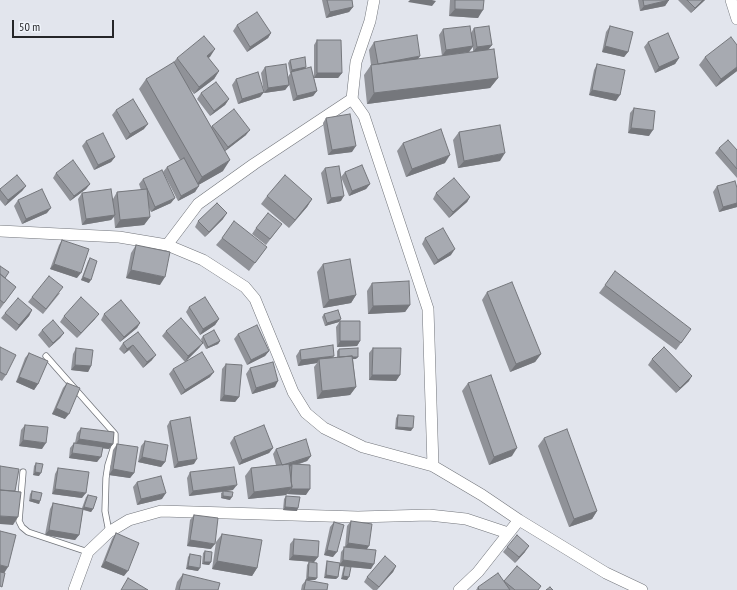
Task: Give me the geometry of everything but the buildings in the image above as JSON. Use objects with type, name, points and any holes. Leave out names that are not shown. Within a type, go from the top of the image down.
[{"type":"street","points":[[374,0],[370,21],[356,62],[352,99],[364,116],[428,309],[433,466]]},
{"type":"street","points":[[731,0],[737,19]]},
{"type":"street","points":[[167,246],[198,204],[254,164],[352,99]]},
{"type":"street","points":[[0,231],[119,237],[167,246],[203,260],[245,287],[255,299],[266,322],[293,392],[306,413],[324,428],[363,447],[433,466],[606,573],[642,590]]},
{"type":"street","points":[[74,590],[88,552],[109,532],[129,520],[161,510],[358,517],[429,515],[466,519],[508,533]]},
{"type":"street","points":[[459,590],[478,572],[519,520]]},
{"type":"lane","points":[[46,356],[115,434],[115,443],[108,465],[106,478],[105,511],[109,532]]},
{"type":"lane","points":[[23,472],[19,521],[22,527],[28,532],[88,552]]}]
